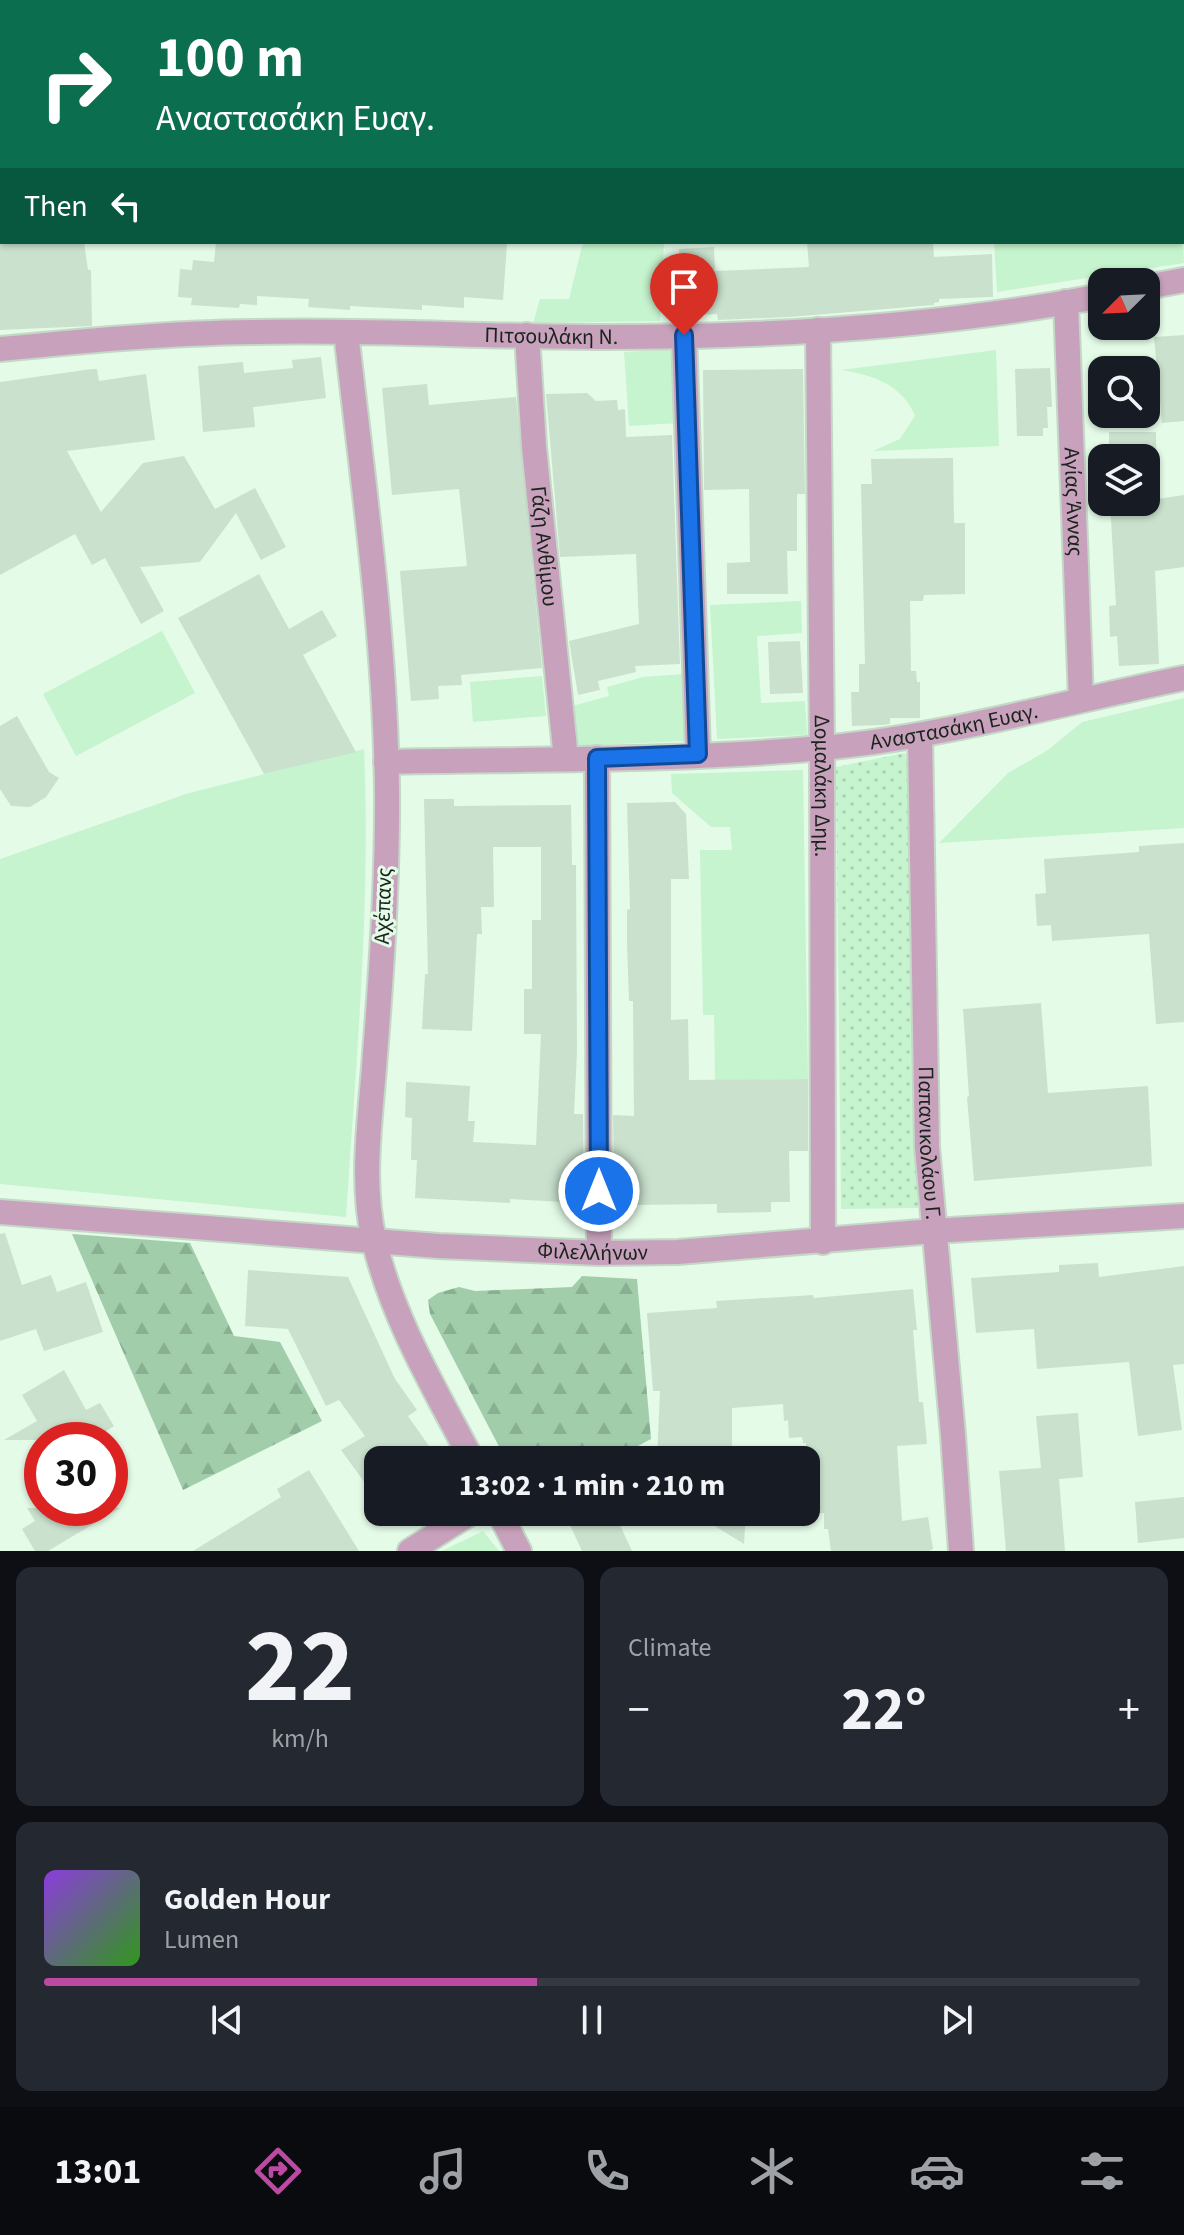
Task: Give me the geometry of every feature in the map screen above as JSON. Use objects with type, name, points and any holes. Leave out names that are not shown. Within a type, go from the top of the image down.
[{"type":"street","points":[[1160,284],[1184,280]]},
{"type":"street","name":"Πιτσουλάκη Ν.","points":[[0,349],[207,333],[684,335],[818,330],[972,315],[1088,298]]},
{"type":"street","name":"Αγίας Άννας","points":[[1066,302],[1081,700]]},
{"type":"street","name":"Δομαλάκη Δημ.","points":[[818,330],[823,1242]]},
{"type":"street","name":"Αχέπανς","points":[[346,332],[374,597],[386,762],[380,991],[367,1183],[374,1240],[402,1321],[465,1446]]},
{"type":"street","name":"Γάζη Ανθίμου","points":[[527,335],[534,447],[566,759]]},
{"type":"street","points":[[684,335],[698,754]]},
{"type":"street","name":"Αναστασάκη Ευαγ.","points":[[386,762],[566,759],[822,748],[920,735],[1184,678]]},
{"type":"street","name":"Παπανικολάου Γ.","points":[[920,735],[923,1054],[933,1231],[961,1551]]},
{"type":"street","points":[[597,758],[599,1253]]},
{"type":"street","name":"Φιλελλήνων","points":[[0,1212],[599,1253],[678,1252],[933,1231],[1184,1216]]},
{"type":"street","points":[[410,1551],[450,1526]]},
{"type":"street","points":[[506,1526],[519,1551]]},
{"type":"green space","points":[[583,244],[664,244],[660,321],[533,323],[540,299],[569,299]]},
{"type":"green space","points":[[994,244],[1183,244],[1184,263],[1152,268],[1088,268],[1088,278],[997,292]]},
{"type":"green space","points":[[674,349],[678,423],[629,426],[624,352]]},
{"type":"green space","points":[[996,350],[999,446],[873,451],[900,439],[915,416],[902,396],[885,383],[841,370]]},
{"type":"green space","points":[[801,601],[802,633],[757,636],[761,703],[805,701],[807,735],[717,739],[710,605]]},
{"type":"green space","points":[[162,631],[195,693],[76,756],[43,694]]},
{"type":"green space","points":[[684,674],[686,741],[577,746],[572,706],[609,696],[607,687],[643,677]]},
{"type":"green space","points":[[542,676],[546,716],[473,722],[470,682]]},
{"type":"green space","points":[[1184,698],[1184,828],[939,843],[1008,773],[1048,750],[1082,722]]},
{"type":"green space","points":[[364,749],[364,924],[346,1217],[0,1184],[0,859],[189,793]]},
{"type":"green space","points":[[904,753],[915,759],[918,1208],[841,1209],[836,767]]},
{"type":"green space","points":[[803,770],[808,1079],[715,1080],[714,1015],[703,1015],[700,850],[732,850],[730,827],[711,827],[672,793],[671,774]]},
{"type":"green space","points":[[72,1234],[190,1243],[234,1336],[280,1342],[322,1421],[183,1490]]},
{"type":"green space","points":[[582,1276],[637,1279],[651,1439],[638,1446],[499,1446],[430,1314],[428,1300],[438,1293],[459,1287],[475,1291],[572,1287]]},
{"type":"green space","points":[[483,1531],[499,1551],[442,1551]]},
{"type":"building","points":[[0,244],[84,244],[88,270],[91,270],[92,326],[0,330]]},
{"type":"building","points":[[216,244],[507,244],[503,300],[464,297],[464,308],[422,305],[422,310],[350,306],[350,310],[308,307],[309,299],[257,296],[257,305],[240,304],[239,308],[191,305],[192,298],[178,297],[180,269],[192,270],[193,260],[214,262]]},
{"type":"building","points":[[807,244],[933,244],[934,257],[992,254],[993,297],[939,299],[934,305],[790,317],[718,320],[717,314],[682,316],[679,249],[714,247],[715,271],[809,267]]},
{"type":"building","points":[[1184,335],[1184,421],[1162,423],[1160,356],[1156,356],[1154,340],[1160,340],[1160,337]]},
{"type":"building","points":[[321,357],[326,398],[253,407],[255,427],[203,432],[198,366],[243,362],[244,373],[293,368],[292,360]]},
{"type":"building","points":[[1050,368],[1052,407],[1047,407],[1048,428],[1043,428],[1043,436],[1017,436],[1015,369]]},
{"type":"building","points":[[97,369],[99,381],[146,374],[155,440],[67,451],[101,512],[143,463],[184,456],[215,509],[255,488],[286,547],[261,560],[236,513],[200,562],[140,567],[164,611],[141,624],[105,558],[92,565],[75,534],[0,575],[0,382]]},
{"type":"building","points":[[803,369],[805,494],[797,494],[797,551],[787,551],[788,594],[727,594],[727,563],[750,562],[749,489],[704,490],[703,370]]},
{"type":"building","points":[[427,384],[429,405],[516,397],[542,668],[461,675],[462,685],[438,686],[439,699],[411,701],[400,571],[467,566],[459,489],[392,495],[382,388]]},
{"type":"building","points":[[587,393],[596,401],[617,400],[618,410],[625,409],[626,437],[672,435],[680,664],[635,666],[636,672],[598,681],[600,690],[578,695],[569,641],[639,624],[636,554],[560,557],[546,394]]},
{"type":"building","points":[[1109,432],[1156,432],[1156,444],[1109,444]]},
{"type":"building","points":[[953,458],[954,523],[965,523],[965,594],[924,595],[923,601],[910,601],[911,671],[916,671],[917,682],[920,682],[920,718],[890,718],[890,724],[852,726],[851,692],[859,692],[859,664],[865,664],[861,484],[872,484],[871,459]]},
{"type":"building","points":[[1184,495],[1184,567],[1155,571],[1159,664],[1119,666],[1117,636],[1110,637],[1109,606],[1116,605],[1111,516],[1160,516],[1160,499]]},
{"type":"building","points":[[259,574],[289,629],[322,610],[337,636],[303,655],[356,752],[264,774],[178,618]]},
{"type":"building","points":[[800,641],[803,693],[770,694],[768,642]]},
{"type":"building","points":[[17,716],[49,772],[59,778],[46,797],[30,807],[11,806],[0,789],[0,726]]},
{"type":"building","points":[[424,799],[454,799],[454,806],[571,805],[572,865],[576,865],[577,1052],[574,1114],[583,1114],[584,1191],[563,1190],[562,1202],[510,1199],[510,1203],[415,1198],[417,1160],[411,1160],[412,1118],[405,1117],[406,1082],[470,1086],[468,1121],[475,1121],[473,1142],[536,1145],[541,1034],[524,1034],[524,989],[532,989],[532,920],[541,920],[541,847],[493,847],[494,907],[481,907],[482,934],[477,934],[472,1031],[422,1029],[425,974],[428,974]]},
{"type":"building","points":[[675,802],[686,814],[689,879],[671,879],[671,1020],[688,1019],[689,1080],[808,1079],[808,1151],[789,1151],[790,1202],[771,1202],[771,1212],[717,1213],[717,1204],[633,1205],[633,1177],[614,1177],[613,1115],[634,1116],[633,1001],[629,1001],[627,942],[627,910],[630,909],[627,803]]},
{"type":"building","points":[[1184,843],[1184,1022],[1156,1024],[1149,934],[1052,941],[1051,925],[1037,926],[1035,894],[1046,893],[1044,859],[1139,852],[1139,846]]},
{"type":"building","points":[[1041,1003],[1048,1093],[1148,1086],[1152,1166],[974,1181],[963,1009]]},
{"type":"building","points":[[5,1233],[22,1285],[51,1275],[57,1292],[86,1282],[103,1332],[44,1351],[36,1329],[0,1341],[0,1234]]},
{"type":"building","points":[[1098,1263],[1099,1277],[1184,1266],[1184,1364],[1173,1365],[1182,1430],[1138,1436],[1129,1362],[1037,1369],[1034,1329],[976,1333],[971,1278],[1059,1272],[1059,1265]]},
{"type":"building","points":[[248,1270],[348,1277],[395,1379],[417,1410],[408,1416],[429,1446],[364,1446],[364,1482],[341,1450],[365,1436],[339,1400],[326,1406],[288,1329],[245,1326]]},
{"type":"building","points":[[913,1289],[919,1402],[923,1402],[927,1444],[897,1446],[902,1521],[928,1517],[933,1549],[929,1551],[831,1551],[828,1529],[824,1529],[824,1513],[820,1513],[820,1446],[806,1446],[802,1437],[789,1438],[783,1404],[732,1408],[732,1446],[658,1446],[660,1391],[653,1391],[647,1313],[717,1308],[716,1301],[813,1295],[814,1298]]},
{"type":"building","points":[[64,1370],[86,1410],[100,1403],[112,1422],[35,1422],[22,1395]]},
{"type":"building","points":[[1078,1413],[1083,1477],[1059,1479],[1065,1551],[1006,1551],[999,1471],[1041,1468],[1036,1416]]},
{"type":"building","points":[[24,1428],[24,1440],[4,1440]]},
{"type":"building","points":[[309,1470],[359,1551],[193,1551],[281,1497],[277,1489]]},
{"type":"building","points":[[1184,1497],[1184,1538],[1138,1543],[1135,1502]]},
{"type":"building","points":[[27,1526],[90,1526],[48,1551],[35,1551],[22,1529]]},
{"type":"building","points":[[570,1526],[620,1526],[632,1551],[582,1551]]},
{"type":"building","points":[[715,1526],[745,1526],[744,1544]]},
{"type":"route","points":[[599,1191],[597,758],[698,754],[684,335]]}]
